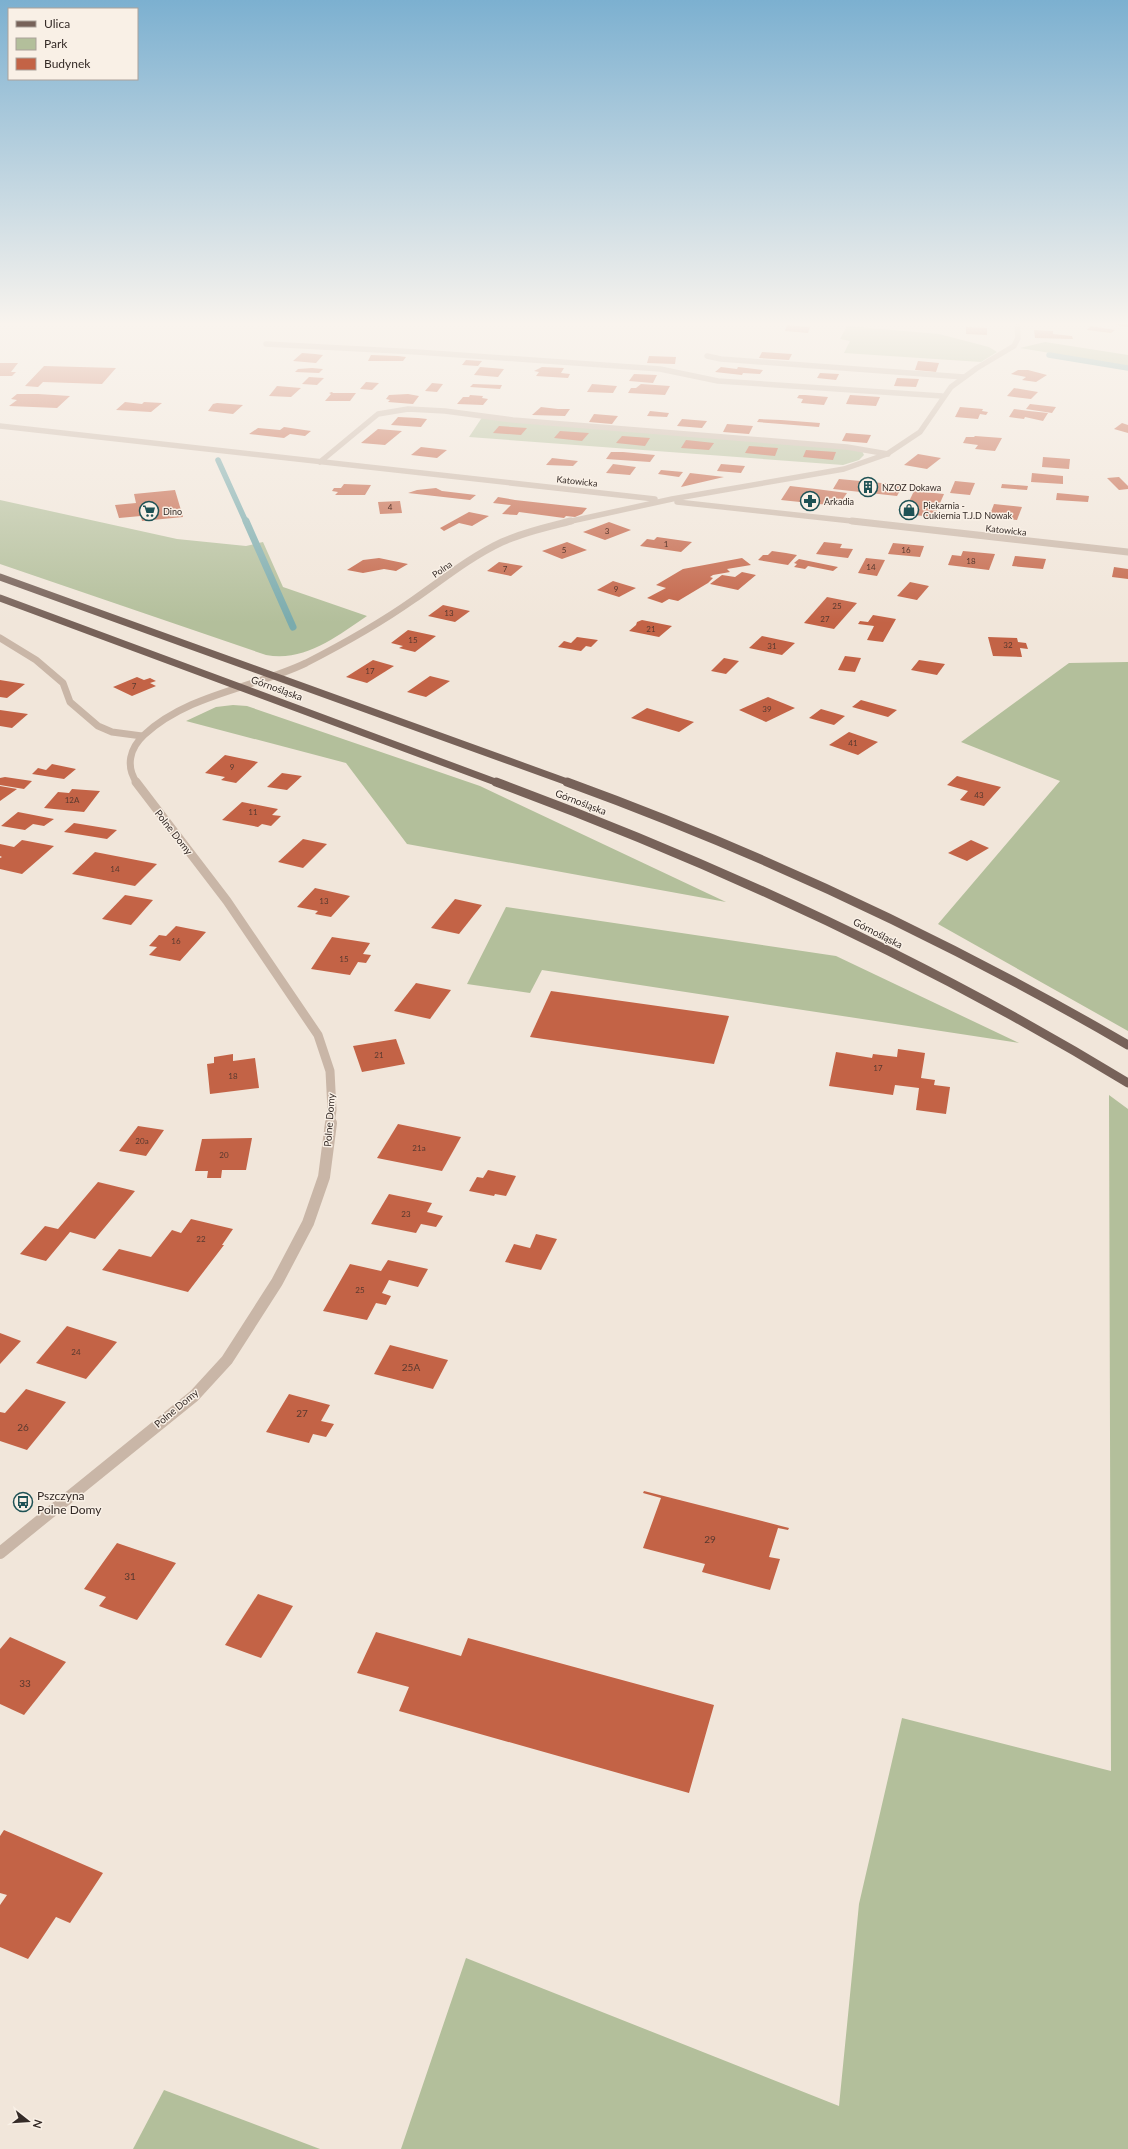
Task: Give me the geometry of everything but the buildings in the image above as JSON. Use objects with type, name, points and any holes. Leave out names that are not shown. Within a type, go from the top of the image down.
[{"type":"main road","name":"Górnośląska","points":[[0,577],[636,807],[726,843],[860,902],[970,957],[1128,1045]]},
{"type":"main road","name":"Górnośląska","points":[[0,598],[244,687],[571,810],[681,854],[764,890],[872,941],[1064,1044],[1128,1083]]},
{"type":"street","points":[[320,462],[368,422]]},
{"type":"street","points":[[541,422],[847,447],[888,454]]},
{"type":"street","points":[[664,500],[854,466],[888,454],[901,446],[928,422]]},
{"type":"street","name":"Katowicka","points":[[0,426],[1128,552]]},
{"type":"street","name":"Polna","points":[[244,687],[276,676],[340,645],[371,627],[488,549],[515,538],[544,529],[664,500]]},
{"type":"street","points":[[0,638],[36,660],[63,683],[70,702],[98,726],[112,732],[142,736]]},
{"type":"street","name":"Polne Domy","points":[[0,1553],[194,1396],[227,1360],[277,1282],[308,1223],[324,1177],[332,1110],[330,1071],[318,1035],[227,901],[135,781],[129,768],[129,758],[132,748],[152,727],[182,709],[213,696],[244,687]]},
{"type":"green space","points":[[479,422],[554,422],[846,448],[862,451],[864,455],[859,460],[843,465],[469,437]]},
{"type":"green space","points":[[0,500],[177,539],[246,546],[263,542],[283,587],[367,616],[320,646],[294,655],[266,655],[0,564]]},
{"type":"green space","points":[[1128,662],[1128,1031],[938,924],[1060,781],[961,742],[1069,663]]},
{"type":"green space","points":[[233,705],[247,706],[480,786],[726,902],[407,844],[346,763],[186,721],[216,707]]},
{"type":"green space","points":[[506,907],[836,956],[1019,1043],[542,970],[530,993],[467,984]]},
{"type":"green space","points":[[1109,1095],[1128,1109],[1128,2149],[401,2149],[466,1958],[839,2106],[859,1904],[902,1718],[1111,1771]]},
{"type":"green space","points":[[164,2090],[320,2149],[133,2149]]},
{"type":"waterway","points":[[218,460],[246,522]]},
{"type":"waterway","points":[[246,521],[293,627]]},
{"type":"place","name":"NZOZ Dokawa","points":[[868,487]]},
{"type":"place","name":"Arkadia","points":[[810,501]]},
{"type":"place","name":"Piekarnia - Cukiernia T.J.D Nowak","points":[[909,510]]},
{"type":"place","name":"Dino","points":[[149,511]]},
{"type":"place","name":"Pszczyna Polne Domy","points":[[23,1502]]}]
